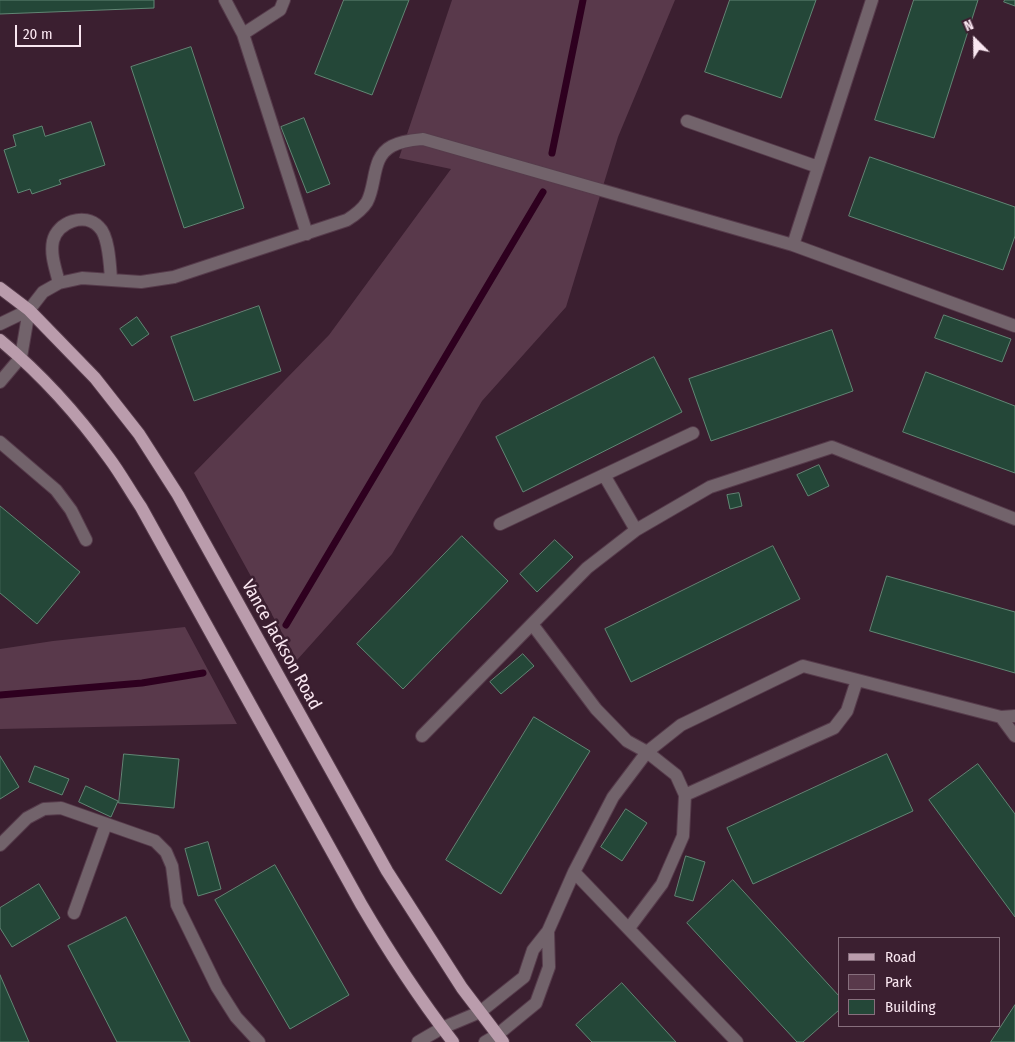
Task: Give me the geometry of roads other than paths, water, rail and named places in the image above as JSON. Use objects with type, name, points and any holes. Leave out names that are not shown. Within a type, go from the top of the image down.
[{"type":"main road","name":"Vance Jackson Road","points":[[0,288],[29,310],[95,378],[139,434],[178,495],[387,871],[424,930],[500,1038]]},
{"type":"main road","points":[[0,340],[21,358],[62,400],[104,451],[141,507],[361,904],[391,955],[453,1042]]},
{"type":"street","points":[[225,0],[243,34],[307,234]]},
{"type":"street","points":[[243,34],[280,10],[284,0]]},
{"type":"street","points":[[793,245],[872,0]]},
{"type":"street","points":[[687,121],[818,167]]},
{"type":"street","points":[[0,324],[29,310],[43,292],[59,283],[82,278],[141,282],[174,277],[347,220],[359,212],[367,200],[377,163],[383,152],[401,142],[423,139],[793,245],[1015,326]]},
{"type":"street","points":[[59,283],[52,253],[53,240],[60,228],[74,220],[90,220],[100,227],[106,242],[111,279]]},
{"type":"street","points":[[0,382],[21,358],[29,310]]},
{"type":"street","points":[[500,524],[693,434]]},
{"type":"street","points":[[0,442],[56,490],[71,510],[86,540]]},
{"type":"street","points":[[422,736],[588,568],[636,530],[710,487],[832,447],[1015,519]]},
{"type":"street","points":[[604,475],[636,530]]},
{"type":"street","points":[[532,624],[596,709],[627,741],[647,752],[676,775],[685,795],[683,836],[662,884],[629,928]]},
{"type":"street","points":[[418,1042],[442,1028],[480,1012],[524,977],[533,950],[548,931],[574,872],[613,797],[647,752],[681,725],[803,666],[1001,717],[1015,716]]},
{"type":"street","points":[[685,795],[834,728],[847,711],[856,680]]},
{"type":"street","points":[[1001,717],[1015,736]]},
{"type":"street","points":[[0,845],[27,818],[44,809],[61,808],[155,841],[166,852],[172,866],[177,905],[217,987],[236,1017],[259,1042]]},
{"type":"street","points":[[74,913],[106,824]]},
{"type":"street","points":[[574,872],[737,1042]]},
{"type":"street","points":[[485,1042],[500,1038],[536,1003],[549,967],[548,931]]},
{"type":"street","points":[[524,977],[543,987]]},
{"type":"waterway","points":[[552,153],[583,0]]},
{"type":"waterway","points":[[286,625],[543,192]]},
{"type":"waterway","points":[[0,695],[142,683],[203,673]]}]
